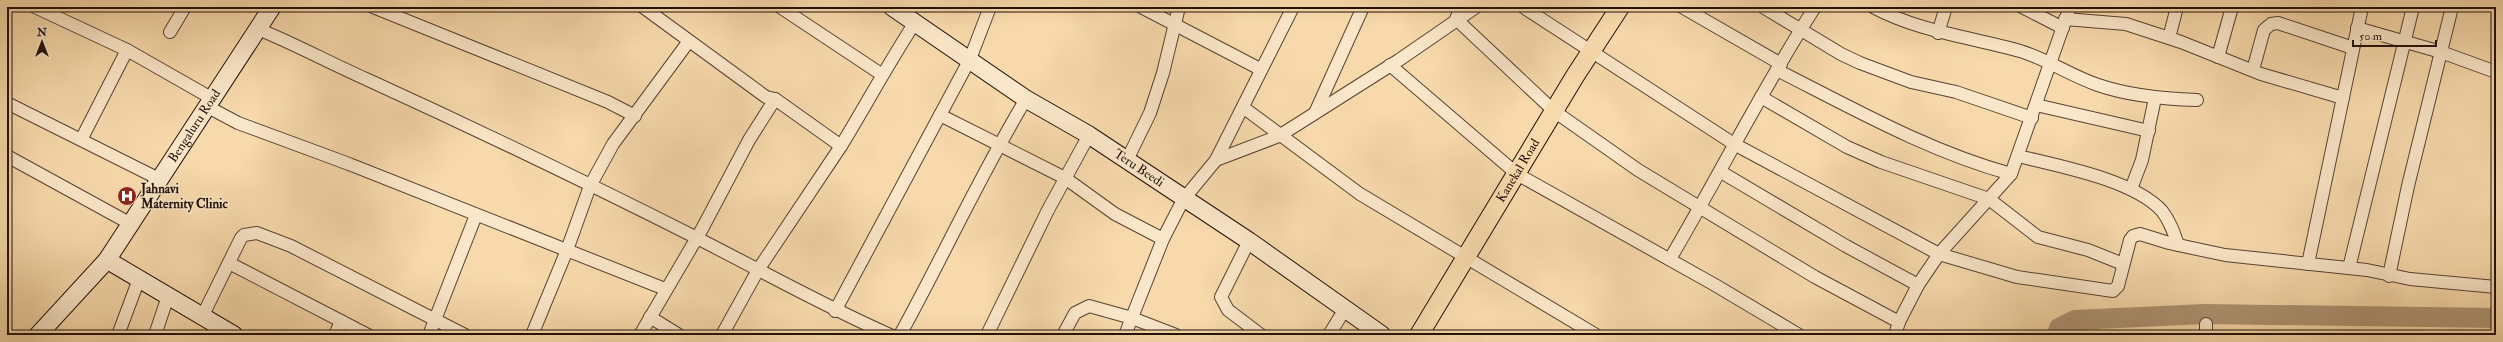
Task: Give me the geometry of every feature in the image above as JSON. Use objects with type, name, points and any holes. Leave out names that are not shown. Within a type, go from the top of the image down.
[{"type":"main road","name":"Kanekal Road","points":[[1419,335],[1465,256],[1620,7]]},
{"type":"street","points":[[35,7],[127,50],[210,103],[238,123],[349,164],[665,289]]},
{"type":"street","points":[[170,32],[185,7]]},
{"type":"street","name":"Bengaluru Road","points":[[38,335],[107,260],[161,180],[272,7]]},
{"type":"street","points":[[373,7],[608,102],[635,116]]},
{"type":"street","points":[[643,7],[766,96],[774,99],[841,146]]},
{"type":"street","points":[[780,7],[881,74]]},
{"type":"street","name":"Teru Beedi","points":[[892,7],[914,24],[970,59],[1026,99],[1127,160],[1183,200],[1249,241],[1382,335]]},
{"type":"street","points":[[835,311],[970,59],[990,7]]},
{"type":"street","points":[[1140,7],[1260,69]]},
{"type":"street","points":[[1127,160],[1150,113],[1164,73],[1179,7]]},
{"type":"street","points":[[1125,335],[1163,239],[1183,200],[1216,160],[1244,108],[1260,69],[1293,7]]},
{"type":"street","points":[[1315,113],[1363,7]]},
{"type":"street","points":[[1456,19],[1461,7]]},
{"type":"street","points":[[1216,160],[1279,136],[1390,66],[1456,19],[1476,7]]},
{"type":"street","points":[[1523,7],[1734,144],[1939,254],[2017,276],[2113,291],[2118,286],[2130,240],[2136,234],[2178,245],[2225,254],[2349,268],[2389,276],[2496,287]]},
{"type":"street","points":[[1682,7],[1779,67],[1897,132],[1975,164],[2011,174]]},
{"type":"street","points":[[1763,7],[1802,28],[1841,54],[1860,63],[1911,82],[1956,92],[2032,118]]},
{"type":"street","points":[[1670,260],[1721,172],[1734,144],[1815,7]]},
{"type":"street","points":[[1873,7],[1908,24],[1938,33],[2021,52],[2098,85],[2155,98],[2197,100]]},
{"type":"street","points":[[1938,33],[1946,7]]},
{"type":"street","points":[[2022,7],[2064,24],[2126,24],[2169,38],[2305,88],[2343,98]]},
{"type":"street","points":[[1895,335],[1899,322],[1918,285],[1939,254],[2011,174],[2070,7]]},
{"type":"street","points":[[2169,38],[2177,7]]},
{"type":"street","points":[[2218,57],[2232,7]]},
{"type":"street","points":[[2308,264],[2362,7]]},
{"type":"street","points":[[2349,268],[2413,7]]},
{"type":"street","points":[[2389,276],[2408,186],[2452,7]]},
{"type":"street","points":[[1456,19],[1554,111],[1638,170],[1815,277],[1899,322]]},
{"type":"street","points":[[2253,70],[2264,30],[2271,24],[2278,23],[2353,48]]},
{"type":"street","points":[[722,335],[758,270],[841,146],[874,90],[881,74],[914,24]]},
{"type":"street","points":[[2357,28],[2405,40],[2496,72]]},
{"type":"street","points":[[258,29],[293,43],[590,186],[696,238],[835,311],[890,335]]},
{"type":"street","points":[[532,335],[567,250],[590,186],[613,144],[689,41]]},
{"type":"street","points":[[82,138],[127,50]]},
{"type":"street","points":[[1390,66],[1517,174],[1799,335]]},
{"type":"street","points":[[1761,97],[1847,147],[1881,162],[1989,199],[2038,237],[2088,250],[2123,264]]},
{"type":"street","points":[[2131,189],[2150,131],[2155,98]]},
{"type":"street","points":[[640,335],[665,289],[696,238],[749,140],[774,99]]},
{"type":"street","points":[[900,335],[944,255],[998,145],[1026,99]]},
{"type":"street","points":[[7,103],[82,138],[161,180]]},
{"type":"street","points":[[2036,105],[2150,131]]},
{"type":"street","points":[[1244,108],[1279,136],[1360,194],[1596,335]]},
{"type":"street","points":[[940,115],[1065,178],[1115,214],[1163,239]]},
{"type":"street","points":[[987,335],[1012,281],[1065,178],[1089,136]]},
{"type":"street","points":[[7,156],[131,224]]},
{"type":"street","points":[[2018,156],[2075,170],[2131,189],[2144,195],[2163,212],[2170,222],[2178,245]]},
{"type":"street","points":[[1721,172],[1846,246],[1918,285]]},
{"type":"street","points":[[429,335],[476,215]]},
{"type":"street","points":[[202,317],[244,235],[257,233],[291,246],[465,335]]},
{"type":"street","points":[[1249,241],[1221,298],[1228,310],[1261,335]]},
{"type":"street","points":[[107,260],[234,335]]},
{"type":"street","points":[[229,263],[368,335]]},
{"type":"street","points":[[118,335],[139,279]]},
{"type":"street","points":[[155,335],[168,296]]},
{"type":"street","points":[[1063,335],[1075,314],[1088,306],[1132,318],[1176,335]]},
{"type":"street","points":[[1329,335],[1345,309]]},
{"type":"street","points":[[650,317],[679,335]]},
{"type":"street","points":[[335,335],[342,321]]},
{"type":"waterway","points":[[2057,335],[2059,328],[2075,320],[2205,314],[2496,318]]},
{"type":"place","name":"Jahnavi Maternity Clinic","points":[[127,196]]}]
